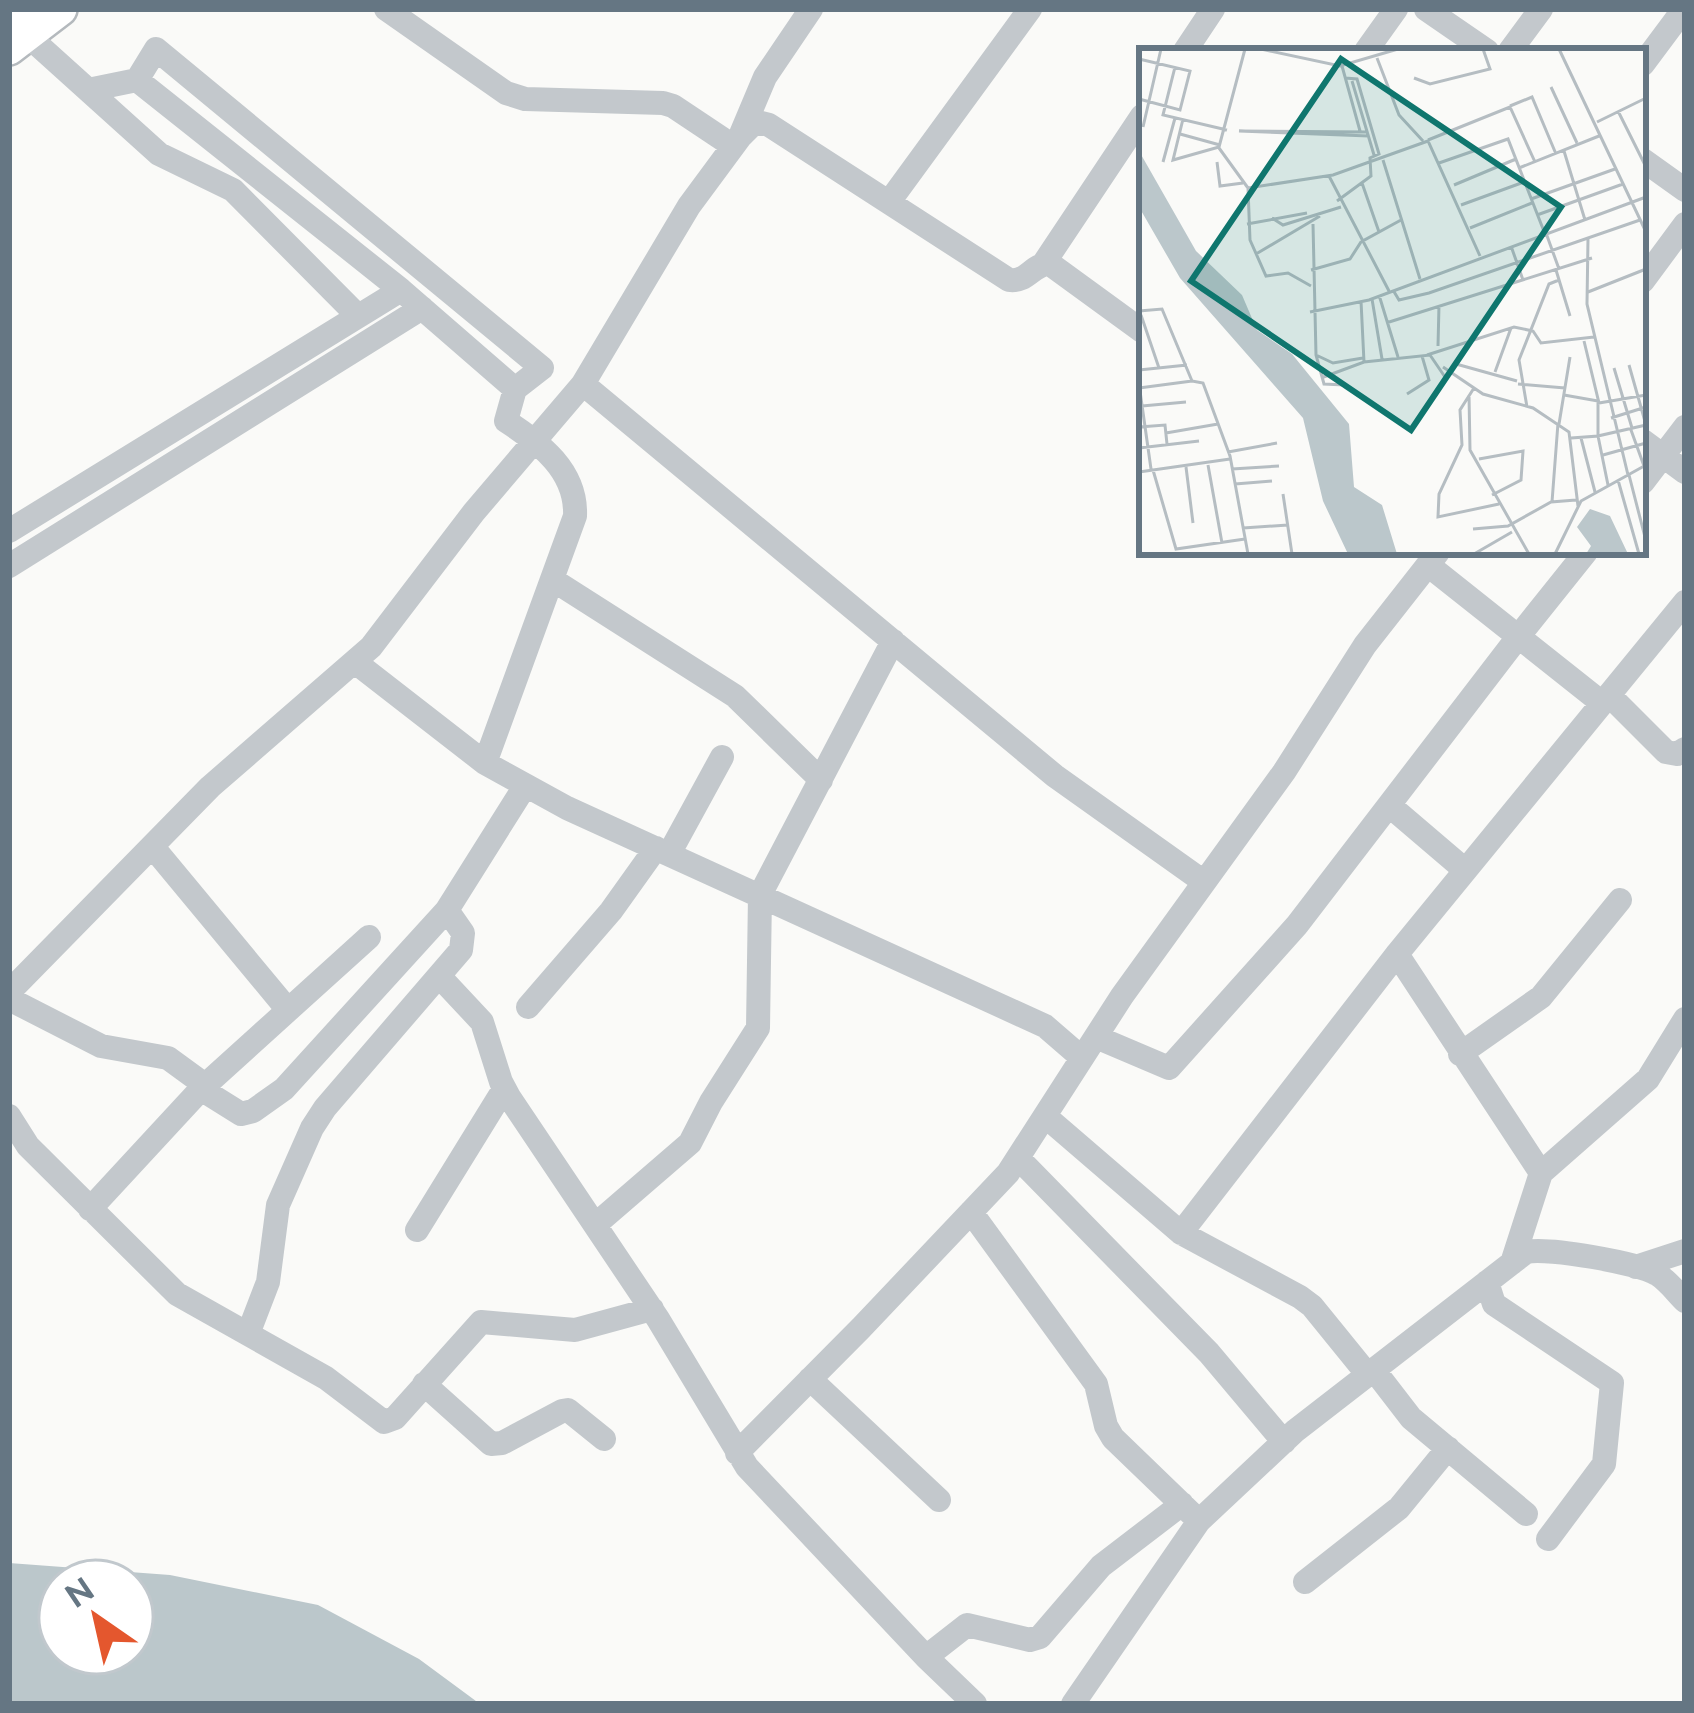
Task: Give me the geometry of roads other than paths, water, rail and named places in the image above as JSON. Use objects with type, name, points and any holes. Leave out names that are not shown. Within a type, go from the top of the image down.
[{"type":"highway","points":[[16,27],[60,9]]},
{"type":"street","points":[[386,9],[506,93],[525,99],[668,105],[736,141]]},
{"type":"street","points":[[736,141],[765,77],[812,9]]},
{"type":"street","points":[[889,202],[1030,9]]},
{"type":"street","points":[[1187,48],[1213,9]]},
{"type":"street","points":[[1368,48],[1396,9]]},
{"type":"street","points":[[1426,9],[1482,48]]},
{"type":"street","points":[[1512,48],[1541,9]]},
{"type":"street","points":[[1646,60],[1684,9]]},
{"type":"street","points":[[16,27],[158,154],[233,190],[358,316]]},
{"type":"street","points":[[88,90],[136,80],[156,49],[542,368],[515,389],[506,421],[535,440],[565,472],[576,501],[575,516],[484,763]]},
{"type":"street","points":[[136,80],[400,290],[515,389]]},
{"type":"street","points":[[525,786],[447,910],[275,1096],[253,1111],[241,1114],[168,1058],[101,1046],[9,995],[209,787],[371,646],[474,512],[583,384],[689,206],[752,124],[769,125],[1009,280],[1020,280],[1044,263],[1139,120]]},
{"type":"street","points":[[1646,162],[1685,190]]},
{"type":"street","points":[[1646,277],[1685,224]]},
{"type":"street","points":[[1044,263],[1139,329]]},
{"type":"street","points":[[9,531],[400,290]]},
{"type":"street","points":[[9,566],[422,308]]},
{"type":"street","points":[[583,384],[1055,776],[1204,882]]},
{"type":"street","points":[[1685,427],[1653,449],[1685,472]]},
{"type":"street","points":[[355,662],[484,763],[567,808],[1089,1047],[1168,1068],[1297,925],[1584,555]]},
{"type":"street","points":[[737,1453],[1008,1172],[1089,1047],[1284,772],[1365,645],[1433,558],[1518,637],[1605,699],[1666,752],[1677,754],[1685,749]]},
{"type":"street","points":[[553,580],[727,689],[820,780]]},
{"type":"street","points":[[1181,1233],[1397,954],[1685,602]]},
{"type":"street","points":[[595,1225],[690,1143],[758,1028],[760,896],[893,641]]},
{"type":"street","points":[[528,1007],[663,851],[722,757]]},
{"type":"street","points":[[1390,806],[1465,870]]},
{"type":"street","points":[[152,846],[288,1010]]},
{"type":"street","points":[[1460,1054],[1541,998],[1620,900]]},
{"type":"street","points":[[248,1334],[268,1282],[278,1204],[312,1128],[461,950],[464,939],[447,910]]},
{"type":"street","points":[[90,1208],[203,1087],[370,937]]},
{"type":"street","points":[[1397,954],[1540,1173]]},
{"type":"street","points":[[439,976],[482,1022],[504,1089],[652,1310],[737,1453],[975,1704]]},
{"type":"street","points":[[1512,1263],[1540,1173],[1648,1079],[1685,1019]]},
{"type":"street","points":[[418,1230],[504,1089]]},
{"type":"street","points":[[9,1116],[28,1146],[177,1294],[326,1378],[384,1421],[394,1418],[481,1322],[575,1330],[652,1310]]},
{"type":"street","points":[[1045,1116],[1181,1233],[1312,1306],[1404,1411],[1526,1514]]},
{"type":"street","points":[[1018,1158],[1209,1353],[1284,1442]]},
{"type":"street","points":[[971,1212],[1096,1384],[1113,1438],[1190,1512]]},
{"type":"street","points":[[926,1657],[967,1625],[1030,1640],[1040,1637],[1101,1567],[1190,1512],[1526,1252],[1543,1250],[1636,1267],[1663,1278],[1685,1301]]},
{"type":"street","points":[[1636,1267],[1685,1251]]},
{"type":"street","points":[[1487,1282],[1494,1304],[1612,1383],[1604,1464],[1547,1539]]},
{"type":"street","points":[[810,1379],[939,1500]]},
{"type":"street","points":[[424,1384],[491,1444],[568,1410],[604,1439]]},
{"type":"street","points":[[1305,1582],[1399,1508],[1448,1448]]},
{"type":"street","points":[[1073,1704],[1190,1512]]}]
